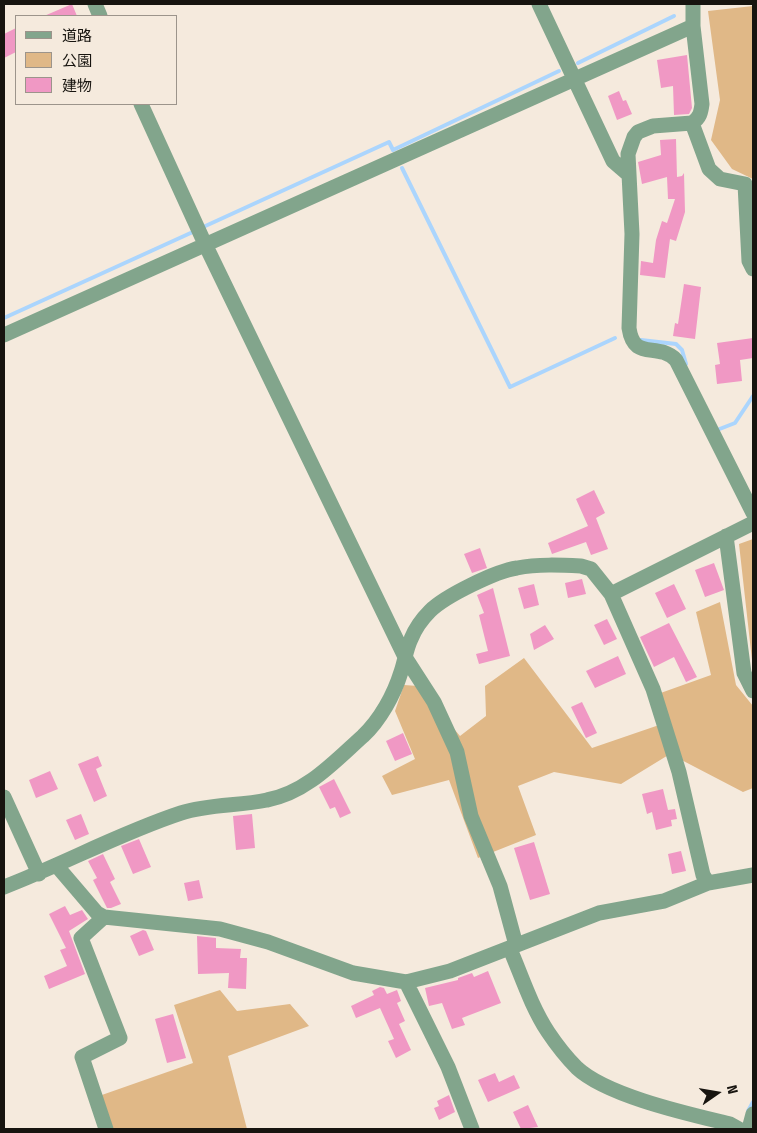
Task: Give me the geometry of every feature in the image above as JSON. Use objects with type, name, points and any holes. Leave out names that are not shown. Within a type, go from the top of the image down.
[{"type":"street","points":[[538,4],[613,161],[628,174]]},
{"type":"street","points":[[693,4],[693,26],[702,104],[697,120],[692,123],[653,126],[638,132],[634,137],[628,154],[632,234],[629,328],[631,341],[637,347],[669,353],[676,360],[753,513]]},
{"type":"street","points":[[4,335],[693,26]]},
{"type":"street","points":[[141,105],[205,244],[405,657],[434,702],[457,752],[471,816],[500,886],[513,947],[537,1014],[548,1033],[578,1069],[604,1084],[651,1104],[730,1124],[739,1129]]},
{"type":"street","points":[[692,123],[709,170],[720,179],[745,184],[749,261],[753,269]]},
{"type":"street","points":[[611,594],[753,523]]},
{"type":"street","points":[[726,536],[744,673],[753,691]]},
{"type":"street","points":[[4,887],[39,874],[100,844],[182,813],[204,807],[267,800],[288,794],[308,784],[365,734],[383,711],[394,691],[418,624],[442,601],[493,575],[516,568],[581,566],[591,569],[611,594],[653,689],[679,772],[703,874],[708,883]]},
{"type":"street","points":[[4,797],[39,874]]},
{"type":"street","points":[[56,865],[97,913],[104,918],[220,929],[268,942],[353,973],[406,982],[450,971],[599,913],[664,901],[708,883],[753,875]]},
{"type":"street","points":[[104,918],[81,938],[120,1038],[82,1057],[106,1129]]},
{"type":"street","points":[[406,982],[448,1067],[472,1129]]},
{"type":"street","points":[[749,1129],[753,1114]]},
{"type":"green space","points":[[753,6],[753,179],[732,169],[711,140],[720,100],[708,11]]},
{"type":"green space","points":[[753,539],[753,669],[739,544]]},
{"type":"green space","points":[[720,602],[736,685],[753,706],[753,788],[743,792],[670,754],[621,784],[554,772],[518,786],[536,835],[478,858],[449,780],[392,795],[382,776],[415,759],[395,711],[404,685],[418,686],[460,736],[486,716],[485,686],[524,658],[592,748],[662,724],[655,695],[711,675],[696,612]]},
{"type":"green space","points":[[220,990],[237,1011],[290,1004],[309,1026],[228,1056],[247,1129],[112,1129],[99,1096],[193,1063],[174,1005]]},
{"type":"building","points":[[72,4],[77,15],[46,15]]},
{"type":"building","points":[[15,28],[15,52],[4,58],[4,34]]},
{"type":"building","points":[[687,55],[692,108],[689,114],[674,115],[673,86],[661,88],[657,60]]},
{"type":"building","points":[[619,91],[623,101],[626,100],[632,114],[617,120],[608,96]]},
{"type":"building","points":[[676,139],[677,177],[682,176],[684,173],[685,212],[676,241],[670,239],[665,278],[640,275],[641,261],[653,263],[656,240],[662,221],[667,223],[675,199],[668,199],[667,177],[642,184],[638,162],[661,155],[660,140]]},
{"type":"building","points":[[684,284],[701,287],[695,339],[673,336],[675,323],[678,324]]},
{"type":"building","points":[[753,338],[753,358],[740,360],[742,381],[717,384],[715,365],[720,364],[717,343]]},
{"type":"building","points":[[594,490],[605,513],[596,518],[608,549],[591,555],[586,542],[552,554],[548,543],[588,526],[576,499]]},
{"type":"building","points":[[480,548],[487,568],[472,573],[464,554]]},
{"type":"building","points":[[714,563],[724,590],[705,597],[695,570]]},
{"type":"building","points":[[582,579],[586,594],[568,598],[565,583]]},
{"type":"building","points":[[534,584],[539,605],[524,609],[518,588]]},
{"type":"building","points":[[674,584],[686,609],[667,618],[655,593]]},
{"type":"building","points":[[493,588],[510,656],[479,664],[476,654],[488,651],[479,615],[484,613],[477,595]]},
{"type":"building","points":[[607,619],[617,639],[604,645],[594,625]]},
{"type":"building","points":[[669,623],[697,677],[686,682],[674,657],[654,667],[640,637]]},
{"type":"building","points":[[545,625],[554,639],[534,650],[530,634]]},
{"type":"building","points":[[618,656],[626,674],[595,688],[586,671]]},
{"type":"building","points":[[582,702],[597,733],[586,738],[571,707]]},
{"type":"building","points":[[403,733],[412,754],[395,761],[386,741]]},
{"type":"building","points":[[98,756],[102,766],[96,769],[107,796],[94,802],[78,764]]},
{"type":"building","points":[[50,771],[58,789],[36,798],[29,780]]},
{"type":"building","points":[[334,779],[351,813],[340,818],[335,807],[330,809],[319,787]]},
{"type":"building","points":[[663,789],[668,810],[675,809],[677,819],[671,820],[672,826],[656,830],[652,812],[647,814],[642,794]]},
{"type":"building","points":[[81,814],[89,834],[75,840],[66,820]]},
{"type":"building","points":[[252,814],[255,848],[236,850],[233,816]]},
{"type":"building","points":[[139,839],[151,867],[133,874],[121,846]]},
{"type":"building","points":[[534,842],[550,894],[530,900],[514,848]]},
{"type":"building","points":[[681,851],[686,871],[672,874],[668,854]]},
{"type":"building","points":[[103,854],[115,879],[110,882],[121,904],[111,908],[107,908],[93,880],[97,878],[88,861]]},
{"type":"building","points":[[199,880],[203,898],[188,901],[184,883]]},
{"type":"building","points":[[65,906],[70,915],[82,910],[88,919],[69,931],[85,974],[49,989],[44,976],[67,966],[60,950],[66,948],[49,914]]},
{"type":"building","points":[[143,930],[146,931],[154,950],[139,956],[130,936]]},
{"type":"building","points":[[197,936],[216,938],[216,948],[241,949],[240,958],[247,958],[246,989],[228,988],[229,973],[198,974]]},
{"type":"building","points":[[488,971],[501,1003],[462,1018],[465,1025],[452,1029],[442,1003],[429,1006],[425,988],[458,980],[458,978],[472,973],[474,977]]},
{"type":"building","points":[[380,987],[384,988],[387,994],[397,990],[401,1001],[397,1003],[405,1021],[399,1024],[411,1050],[396,1058],[388,1041],[394,1039],[380,1008],[356,1018],[351,1006],[374,995],[372,991]]},
{"type":"building","points":[[173,1014],[186,1058],[167,1063],[155,1019]]},
{"type":"building","points":[[495,1073],[499,1082],[514,1075],[520,1088],[488,1102],[478,1080]]},
{"type":"building","points":[[449,1095],[455,1112],[439,1120],[434,1108],[439,1106],[437,1101]]},
{"type":"building","points":[[528,1105],[538,1127],[521,1129],[513,1112]]},
{"type":"waterway","points":[[578,63],[674,16]]},
{"type":"waterway","points":[[201,228],[389,142],[393,150],[559,71]]},
{"type":"waterway","points":[[402,168],[510,387],[615,338]]},
{"type":"waterway","points":[[4,318],[195,231]]},
{"type":"waterway","points":[[641,340],[676,344],[682,350],[686,364]]},
{"type":"waterway","points":[[717,430],[735,423],[753,396]]},
{"type":"waterway","points":[[748,1111],[753,1102]]}]
